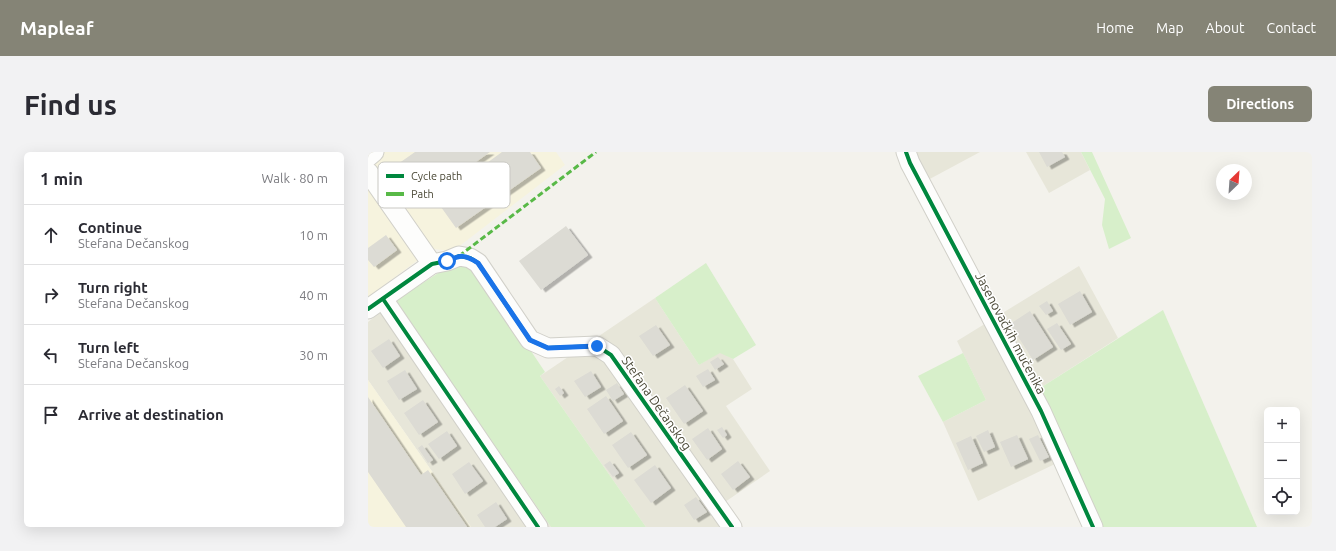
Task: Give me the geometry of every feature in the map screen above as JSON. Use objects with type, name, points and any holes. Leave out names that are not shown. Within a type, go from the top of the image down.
[{"type":"street","points":[[368,157],[374,152]]},
{"type":"street","name":"Jasenovačkih mučenika","points":[[906,152],[910,163],[1041,411],[1093,527]]},
{"type":"street","points":[[368,172],[378,186]]},
{"type":"street","points":[[393,208],[432,264],[375,304],[538,527]]},
{"type":"street","name":"Stefana Dečanskog","points":[[432,264],[447,261],[459,256],[470,258],[478,263],[530,340],[548,348],[597,346],[611,355],[732,527]]},
{"type":"shaded area","points":[[368,152],[556,152],[565,165],[510,207],[510,162],[378,162],[378,208],[509,208],[453,251],[433,249],[368,297]]},
{"type":"shaded area","points":[[912,152],[980,152],[926,181]]},
{"type":"shaded area","points":[[1026,152],[1081,152],[1090,170],[1049,193]]},
{"type":"shaded area","points":[[1079,266],[1118,338],[1037,390],[1057,463],[978,501],[943,422],[986,400],[957,341]]},
{"type":"shaded area","points":[[655,298],[699,365],[720,352],[733,359],[752,389],[726,406],[770,471],[725,502],[743,527],[646,527],[540,376]]},
{"type":"shaded area","points":[[395,301],[551,527],[471,527],[368,380],[368,322]]},
{"type":"shaded area","points":[[368,380],[471,527],[368,527]]},
{"type":"green space","points":[[1081,152],[1092,152],[1131,238],[1109,249],[1102,225],[1105,199]]},
{"type":"green space","points":[[706,263],[756,345],[733,359],[720,353],[699,365],[655,298]]},
{"type":"green space","points":[[468,266],[481,276],[545,372],[540,376],[646,527],[551,527],[395,301],[446,268]]},
{"type":"green space","points":[[1163,310],[1257,527],[1102,527],[1037,390]]},
{"type":"green space","points":[[963,353],[986,400],[943,422],[918,376]]},
{"type":"building","points":[[415,152],[490,152],[476,162],[401,162]]},
{"type":"building","points":[[502,152],[530,152],[541,168],[510,190],[510,162],[488,162]]},
{"type":"building","points":[[1039,152],[1062,152],[1065,157],[1047,167]]},
{"type":"building","points":[[442,208],[484,208],[456,228]]},
{"type":"building","points":[[566,226],[588,255],[541,290],[519,261]]},
{"type":"building","points":[[386,235],[397,250],[374,267],[368,260],[368,248]]},
{"type":"building","points":[[1080,291],[1092,312],[1070,325],[1058,304]]},
{"type":"building","points":[[1047,301],[1053,311],[1046,315],[1039,306]]},
{"type":"building","points":[[1030,311],[1053,347],[1033,360],[1010,324]]},
{"type":"building","points":[[1057,323],[1071,344],[1061,350],[1047,329]]},
{"type":"building","points":[[656,325],[670,345],[653,356],[639,336]]},
{"type":"building","points":[[389,339],[400,356],[383,368],[371,351]]},
{"type":"building","points":[[718,357],[724,364],[715,370],[710,362]]},
{"type":"building","points":[[708,369],[715,380],[703,387],[696,376]]},
{"type":"building","points":[[405,370],[417,389],[399,400],[387,381]]},
{"type":"building","points":[[591,371],[601,387],[585,397],[574,381]]},
{"type":"building","points":[[617,383],[624,394],[613,401],[606,390]]},
{"type":"building","points":[[685,385],[703,411],[684,424],[666,398]]},
{"type":"building","points":[[559,386],[564,393],[560,396],[555,389]]},
{"type":"building","points":[[606,396],[623,421],[604,434],[587,409]]},
{"type":"building","points":[[368,397],[421,475],[428,470],[467,527],[406,527],[368,472]]},
{"type":"building","points":[[423,400],[438,422],[419,435],[404,413]]},
{"type":"building","points":[[722,427],[727,435],[723,438],[717,430]]},
{"type":"building","points":[[708,428],[722,449],[707,460],[692,439]]},
{"type":"building","points":[[988,430],[995,447],[984,452],[976,436]]},
{"type":"building","points":[[447,431],[457,446],[439,459],[428,444]]},
{"type":"building","points":[[631,432],[647,455],[628,468],[612,445]]},
{"type":"building","points":[[1017,435],[1028,459],[1011,467],[1000,442]]},
{"type":"building","points":[[1038,435],[1049,457],[1040,461],[1029,439]]},
{"type":"building","points":[[971,436],[983,463],[968,470],[956,443]]},
{"type":"building","points":[[422,445],[433,460],[428,463],[418,448]]},
{"type":"building","points":[[610,461],[619,473],[613,477],[604,465]]},
{"type":"building","points":[[738,461],[750,477],[733,490],[721,474]]},
{"type":"building","points":[[469,462],[483,481],[465,494],[452,474]]},
{"type":"building","points":[[655,465],[671,488],[651,503],[634,480]]},
{"type":"building","points":[[696,497],[707,512],[694,520],[684,505]]},
{"type":"building","points":[[496,502],[507,519],[495,527],[485,527],[477,515]]},
{"type":"marked path","points":[[459,256],[596,152]]},
{"type":"cycle path","points":[[906,152],[910,163],[1041,411],[1093,527]]},
{"type":"cycle path","points":[[368,309],[432,264],[447,261],[459,256],[470,258],[478,263],[530,340],[548,348],[597,346],[611,355],[732,527]]},
{"type":"cycle path","points":[[383,299],[538,527]]},
{"type":"route","points":[[447,261],[459,256],[470,258],[478,263],[530,340],[548,348],[597,346]]}]
